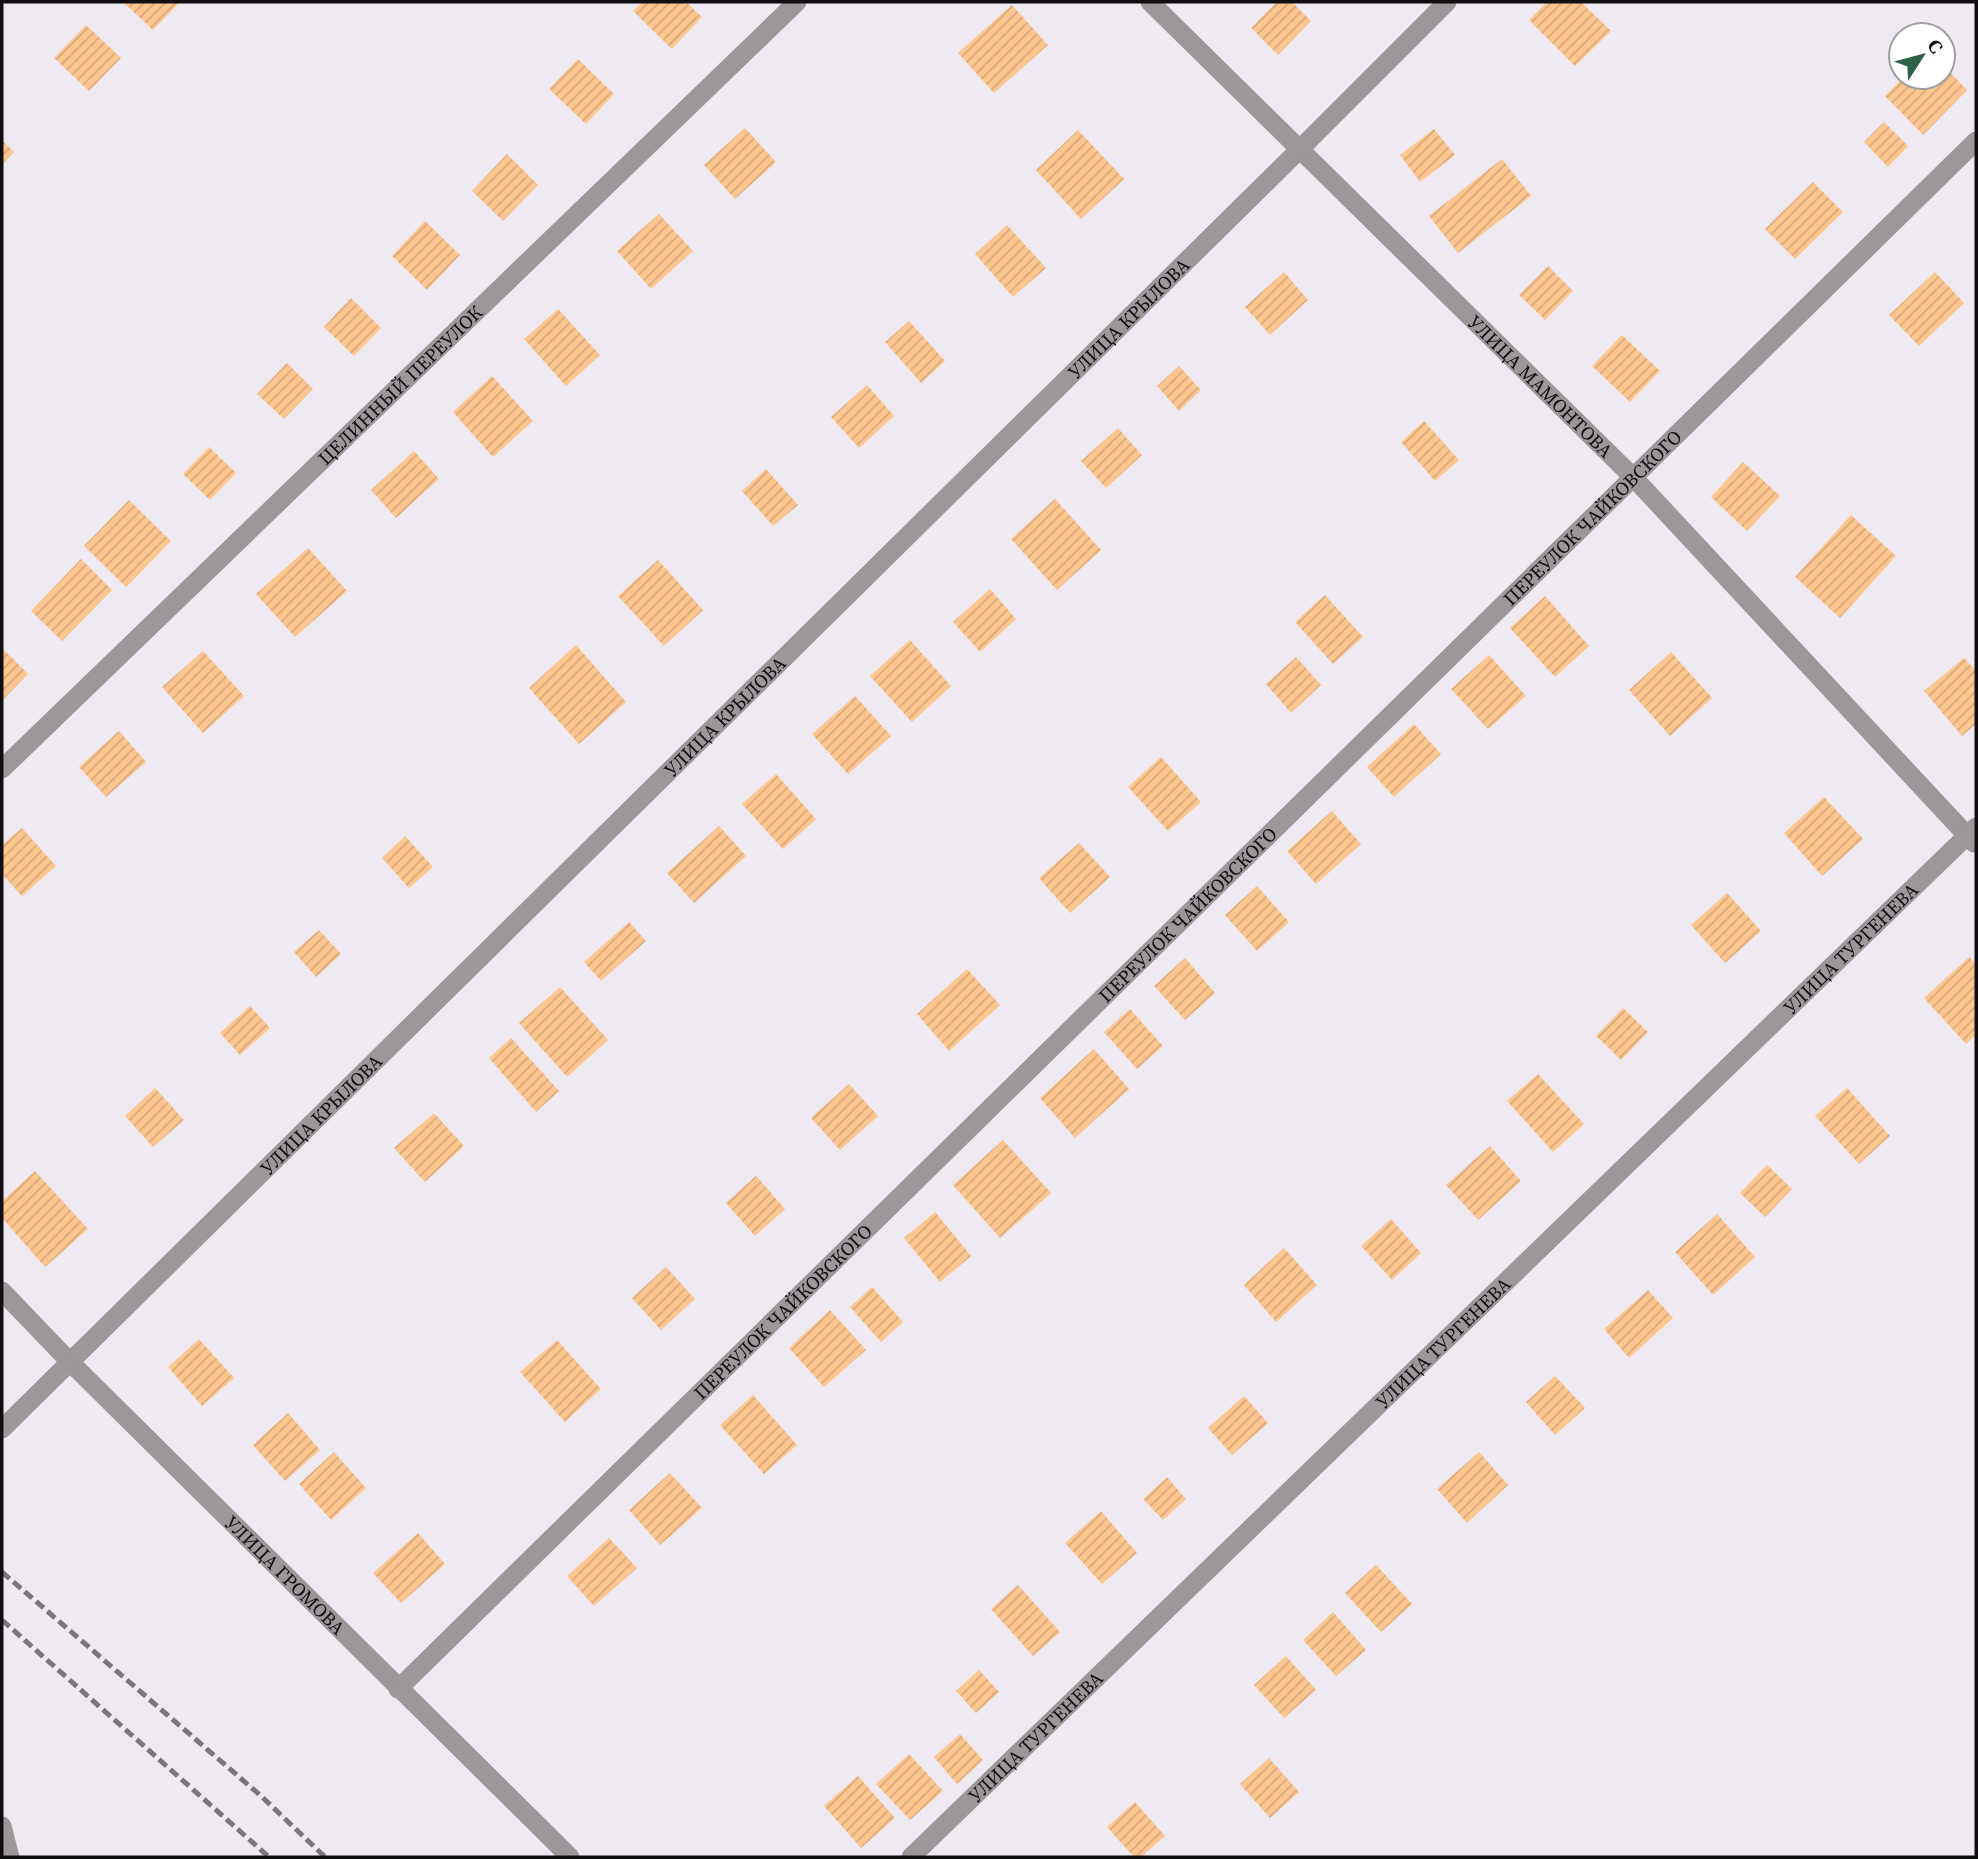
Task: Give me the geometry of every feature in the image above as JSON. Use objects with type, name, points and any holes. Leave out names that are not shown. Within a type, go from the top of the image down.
[{"type":"street","name":"ЦЕЛИННЫЙ ПЕРЕУЛОК","points":[[2,769],[797,2]]},
{"type":"street","name":"УЛИЦА МАМОНТОВА","points":[[1150,2],[1634,478],[1973,836]]},
{"type":"street","name":"УЛИЦА КРЫЛОВА","points":[[2,1429],[1447,2]]},
{"type":"street","name":"ПЕРЕУЛОК ЧАЙКОВСКОГО","points":[[398,1689],[1976,141]]},
{"type":"street","name":"УЛИЦА ТУРГЕНЕВА","points":[[911,1857],[1973,836]]},
{"type":"street","name":"УЛИЦА ГРОМОВА","points":[[2,1291],[398,1689],[570,1857]]},
{"type":"street","points":[[2,1826],[10,1857]]},
{"type":"building","points":[[123,2],[180,2],[153,30]]},
{"type":"building","points":[[643,2],[686,2],[702,17],[672,49],[633,11]]},
{"type":"building","points":[[1277,2],[1292,2],[1311,21],[1278,55],[1251,28]]},
{"type":"building","points":[[1547,2],[1581,2],[1611,31],[1575,66],[1529,20]]},
{"type":"building","points":[[1012,5],[1048,45],[994,93],[958,53]]},
{"type":"building","points":[[86,25],[121,58],[89,91],[54,58]]},
{"type":"building","points":[[578,59],[614,94],[586,124],[549,89]]},
{"type":"building","points":[[1957,80],[1967,90],[1923,135],[1885,96],[1890,91],[1957,91]]},
{"type":"building","points":[[1884,122],[1908,146],[1888,167],[1864,142]]},
{"type":"building","points":[[745,128],[776,162],[735,199],[704,165]]},
{"type":"building","points":[[1434,129],[1455,155],[1420,182],[1400,155]]},
{"type":"building","points":[[1078,130],[1124,179],[1081,219],[1036,170]]},
{"type":"building","points":[[2,140],[14,152],[2,165]]},
{"type":"building","points":[[507,154],[538,185],[503,221],[472,191]]},
{"type":"building","points":[[1502,159],[1531,196],[1458,253],[1429,216]]},
{"type":"building","points":[[1813,182],[1843,212],[1795,259],[1765,229]]},
{"type":"building","points":[[659,214],[693,251],[651,289],[617,251]]},
{"type":"building","points":[[425,221],[460,255],[427,290],[392,256]]},
{"type":"building","points":[[1007,225],[1046,268],[1013,297],[975,254]]},
{"type":"building","points":[[1548,266],[1573,291],[1545,320],[1519,295]]},
{"type":"building","points":[[1284,272],[1308,300],[1270,335],[1245,307]]},
{"type":"building","points":[[1935,272],[1964,303],[1919,346],[1889,315]]},
{"type":"building","points":[[351,298],[381,328],[354,356],[324,327]]},
{"type":"building","points":[[558,309],[600,355],[566,386],[524,339]]},
{"type":"building","points":[[909,321],[945,361],[921,383],[885,342]]},
{"type":"building","points":[[1622,335],[1660,371],[1630,402],[1592,366]]},
{"type":"building","points":[[287,363],[313,389],[284,419],[257,394]]},
{"type":"building","points":[[1179,366],[1201,390],[1179,411],[1157,386]]},
{"type":"building","points":[[492,376],[533,421],[493,457],[453,412]]},
{"type":"building","points":[[867,385],[894,416],[859,448],[831,417]]},
{"type":"building","points":[[1424,421],[1459,460],[1435,481],[1401,442]]},
{"type":"building","points":[[1118,428],[1142,455],[1106,488],[1081,461]]},
{"type":"building","points":[[209,447],[236,473],[210,500],[183,474]]},
{"type":"building","points":[[414,451],[439,479],[396,518],[371,490]]},
{"type":"building","points":[[1743,462],[1780,496],[1747,531],[1711,497]]},
{"type":"building","points":[[766,469],[798,505],[773,526],[742,491]]},
{"type":"building","points":[[1055,499],[1101,550],[1057,590],[1011,539]]},
{"type":"building","points":[[129,500],[171,541],[126,587],[84,546]]},
{"type":"building","points":[[1851,515],[1896,556],[1840,618],[1795,577]]},
{"type":"building","points":[[308,548],[347,591],[295,637],[256,594]]},
{"type":"building","points":[[81,559],[112,590],[62,641],[31,611]]},
{"type":"building","points":[[658,560],[703,610],[664,646],[618,596]]},
{"type":"building","points":[[990,589],[1016,619],[980,652],[953,622]]},
{"type":"building","points":[[1325,595],[1363,637],[1333,664],[1295,622]]},
{"type":"building","points":[[1545,596],[1589,646],[1555,677],[1510,628]]},
{"type":"building","points":[[910,640],[951,686],[912,722],[870,676]]},
{"type":"building","points":[[576,645],[626,702],[579,744],[529,688]]},
{"type":"building","points":[[2,648],[28,674],[2,701]]},
{"type":"building","points":[[203,651],[244,696],[203,733],[162,687]]},
{"type":"building","points":[[1671,652],[1712,698],[1670,736],[1629,690]]},
{"type":"building","points":[[1489,655],[1526,696],[1488,729],[1451,689]]},
{"type":"building","points":[[1296,657],[1321,685],[1291,713],[1266,684]]},
{"type":"building","points":[[1964,658],[1976,671],[1976,724],[1962,736],[1924,691]]},
{"type":"building","points":[[855,696],[891,736],[848,774],[812,734]]},
{"type":"building","points":[[1414,724],[1441,754],[1394,797],[1367,767]]},
{"type":"building","points":[[119,731],[146,762],[106,797],[79,767]]},
{"type":"building","points":[[1161,757],[1201,802],[1168,831],[1128,787]]},
{"type":"building","points":[[776,774],[816,819],[783,849],[742,804]]},
{"type":"building","points":[[1824,797],[1863,839],[1822,876],[1784,833]]},
{"type":"building","points":[[1332,811],[1361,844],[1316,884],[1287,851]]},
{"type":"building","points":[[719,826],[746,856],[694,903],[667,873]]},
{"type":"building","points":[[22,828],[56,866],[22,896],[2,874],[2,845]]},
{"type":"building","points":[[405,836],[433,867],[409,888],[382,858]]},
{"type":"building","points":[[1079,843],[1110,877],[1070,913],[1039,878]]},
{"type":"building","points":[[1257,886],[1289,922],[1257,951],[1225,915]]},
{"type":"building","points":[[1727,893],[1761,931],[1725,963],[1691,925]]},
{"type":"building","points":[[629,922],[646,941],[601,981],[584,962]]},
{"type":"building","points":[[319,930],[341,954],[316,977],[294,952]]},
{"type":"building","points":[[1969,957],[1976,964],[1976,1035],[1966,1044],[1924,998]]},
{"type":"building","points":[[1185,958],[1215,993],[1185,1020],[1154,986]]},
{"type":"building","points":[[967,969],[1000,1005],[949,1051],[917,1014]]},
{"type":"building","points":[[560,987],[608,1040],[567,1077],[519,1023]]},
{"type":"building","points":[[250,1006],[270,1028],[240,1055],[220,1033]]},
{"type":"building","points":[[1623,1008],[1648,1032],[1621,1060],[1596,1036]]},
{"type":"building","points":[[1130,1009],[1163,1046],[1137,1069],[1104,1032]]},
{"type":"building","points":[[511,1038],[559,1091],[536,1112],[489,1058]]},
{"type":"building","points":[[1094,1049],[1129,1089],[1075,1138],[1040,1098]]},
{"type":"building","points":[[1538,1074],[1584,1124],[1553,1152],[1507,1101]]},
{"type":"building","points":[[849,1084],[878,1116],[840,1150],[811,1118]]},
{"type":"building","points":[[155,1088],[184,1120],[153,1147],[125,1116]]},
{"type":"building","points":[[1847,1088],[1890,1136],[1859,1164],[1815,1116]]},
{"type":"building","points":[[434,1113],[464,1146],[425,1182],[394,1148]]},
{"type":"building","points":[[1003,1140],[1051,1193],[1000,1238],[953,1185]]},
{"type":"building","points":[[1490,1146],[1521,1181],[1478,1220],[1446,1185]]},
{"type":"building","points":[[1767,1165],[1792,1189],[1765,1217],[1740,1193]]},
{"type":"building","points":[[35,1171],[88,1229],[45,1267],[2,1218],[2,1201]]},
{"type":"building","points":[[756,1176],[785,1209],[755,1236],[726,1203]]},
{"type":"building","points":[[935,1212],[971,1256],[940,1282],[904,1238]]},
{"type":"building","points":[[1717,1214],[1755,1257],[1713,1295],[1675,1252]]},
{"type":"building","points":[[1391,1219],[1421,1253],[1392,1280],[1361,1246]]},
{"type":"building","points":[[1284,1248],[1317,1285],[1276,1322],[1244,1285]]},
{"type":"building","points":[[666,1267],[695,1299],[661,1330],[632,1298]]},
{"type":"building","points":[[872,1287],[903,1322],[881,1342],[850,1307]]},
{"type":"building","points":[[1648,1290],[1673,1318],[1629,1358],[1604,1329]]},
{"type":"building","points":[[830,1310],[866,1350],[824,1387],[789,1348]]},
{"type":"building","points":[[199,1339],[234,1378],[202,1406],[168,1367]]},
{"type":"building","points":[[557,1340],[601,1389],[565,1422],[520,1372]]},
{"type":"building","points":[[1555,1376],[1585,1408],[1555,1435],[1526,1402]]},
{"type":"building","points":[[753,1395],[797,1445],[764,1474],[720,1425]]},
{"type":"building","points":[[1244,1396],[1268,1423],[1232,1455],[1208,1428]]},
{"type":"building","points":[[288,1413],[320,1450],[285,1481],[253,1445]]},
{"type":"building","points":[[334,1452],[366,1488],[331,1520],[299,1484]]},
{"type":"building","points":[[1479,1452],[1508,1485],[1467,1523],[1437,1489]]},
{"type":"building","points":[[670,1473],[702,1508],[660,1545],[629,1510]]},
{"type":"building","points":[[1167,1477],[1186,1499],[1163,1520],[1143,1499]]},
{"type":"building","points":[[1101,1511],[1137,1553],[1102,1584],[1065,1543]]},
{"type":"building","points":[[418,1533],[445,1564],[401,1603],[373,1573]]},
{"type":"building","points":[[609,1538],[637,1568],[594,1606],[567,1576]]},
{"type":"building","points":[[1376,1565],[1412,1604],[1381,1632],[1345,1593]]},
{"type":"building","points":[[1018,1585],[1060,1632],[1033,1656],[991,1609]]},
{"type":"building","points":[[1333,1612],[1366,1650],[1336,1676],[1303,1640]]},
{"type":"building","points":[[1286,1656],[1316,1690],[1284,1718],[1254,1685]]},
{"type":"building","points":[[979,1670],[999,1692],[976,1713],[956,1691]]},
{"type":"building","points":[[960,1734],[983,1760],[957,1784],[934,1757]]},
{"type":"building","points":[[909,1754],[943,1791],[910,1820],[876,1784]]},
{"type":"building","points":[[1269,1758],[1299,1792],[1270,1818],[1240,1784]]},
{"type":"building","points":[[858,1776],[895,1818],[861,1848],[824,1806]]},
{"type":"building","points":[[1135,1802],[1165,1836],[1141,1857],[1134,1857],[1107,1827]]},
{"type":"railway","points":[[2,1572],[260,1795],[325,1857]]},
{"type":"railway","points":[[2,1620],[269,1857]]}]
